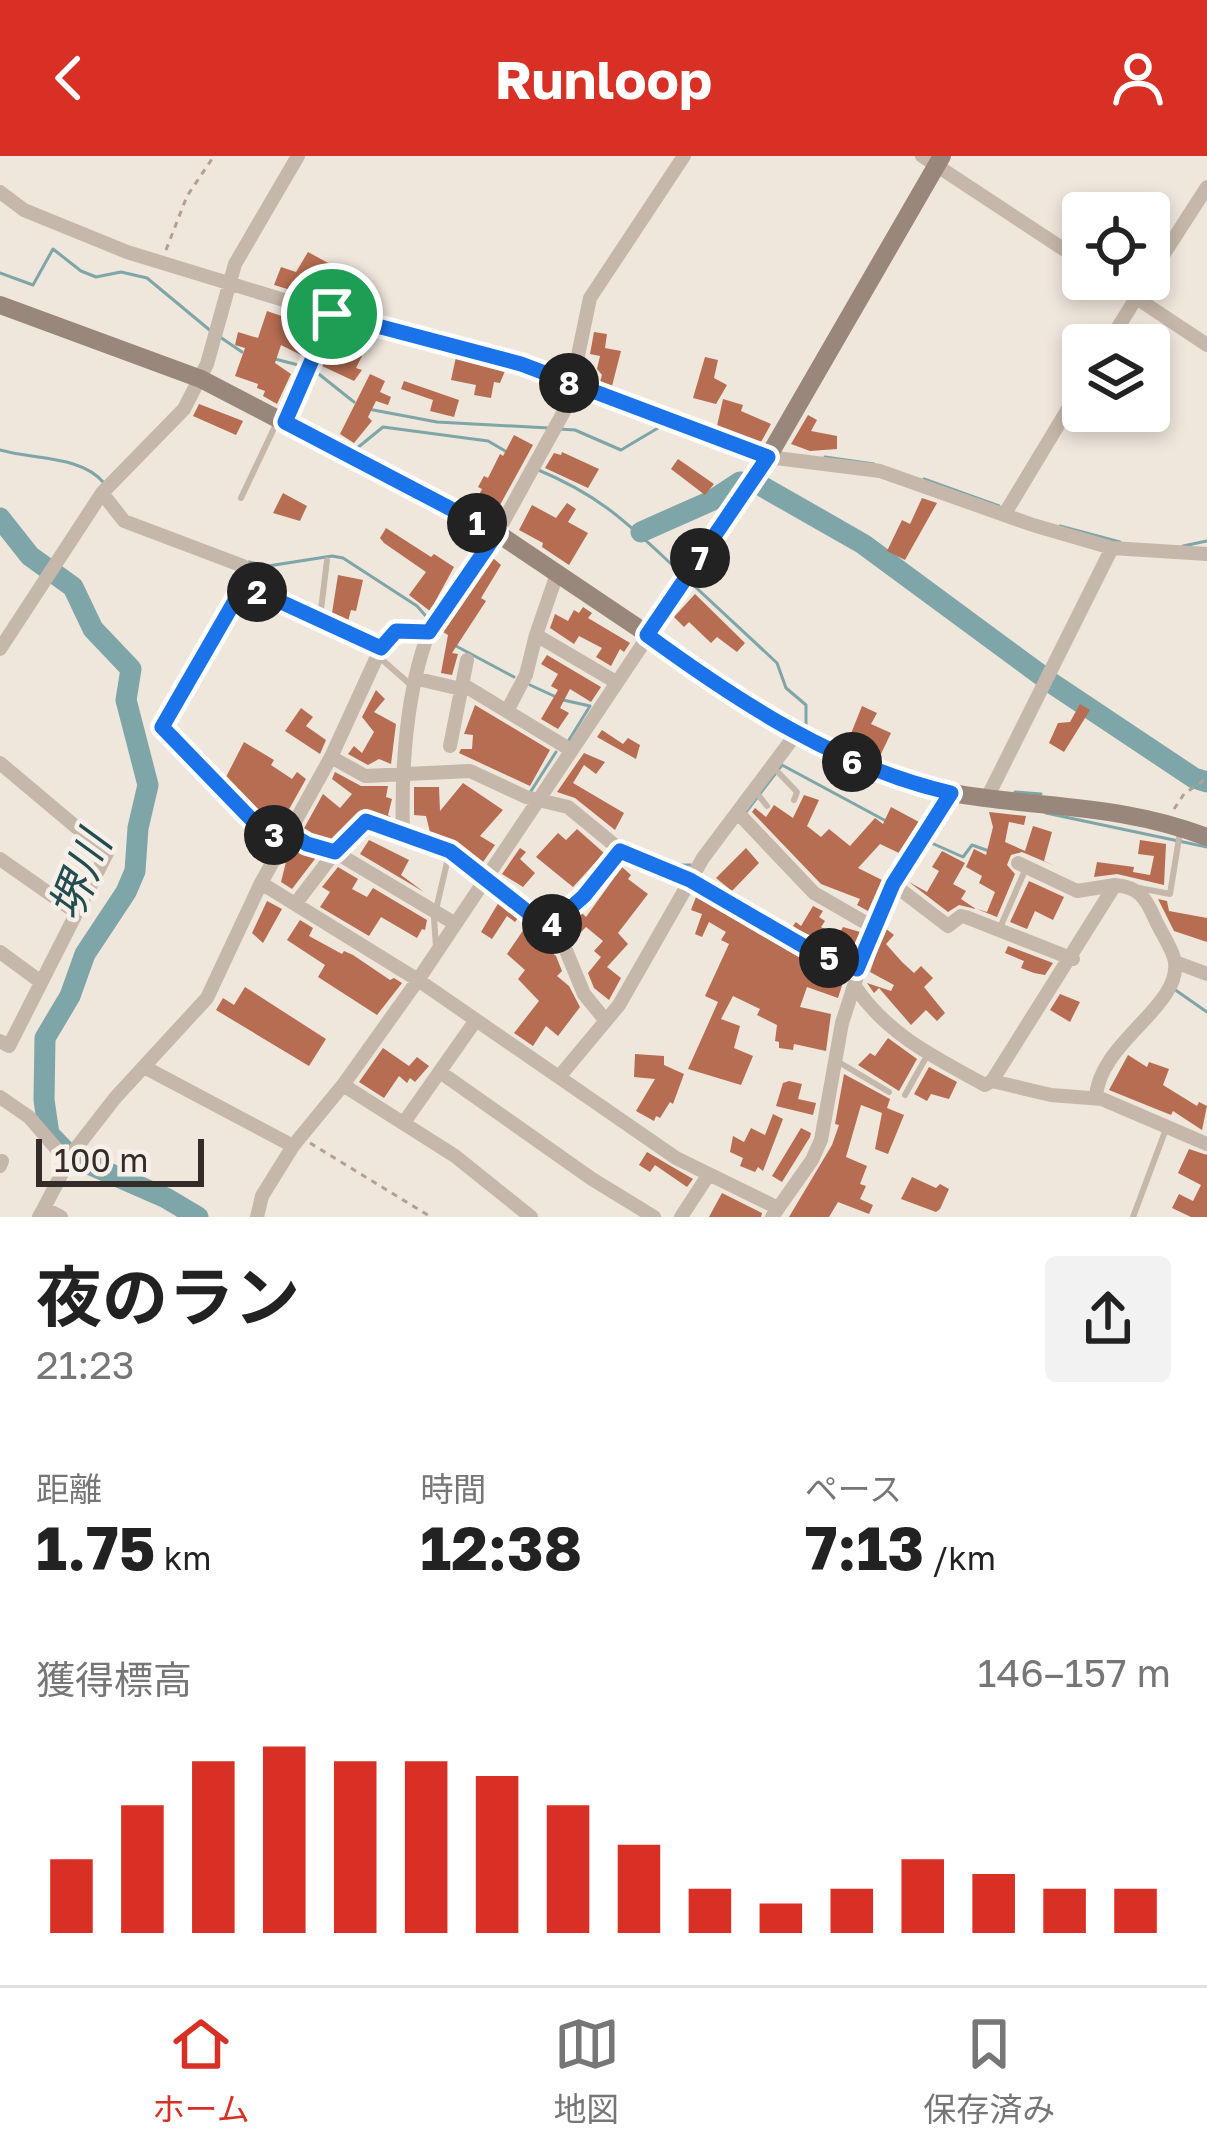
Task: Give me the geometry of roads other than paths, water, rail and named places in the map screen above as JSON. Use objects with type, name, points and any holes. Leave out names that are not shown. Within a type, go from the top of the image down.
[{"type":"main road","points":[[768,457],[934,159]]},
{"type":"main road","points":[[0,305],[201,380],[497,533],[796,734],[883,775],[951,793],[1095,807],[1207,837]]},
{"type":"street","points":[[0,649],[105,489],[172,424],[201,380],[235,264],[298,156]]},
{"type":"street","points":[[404,834],[401,777],[416,683],[432,628],[497,533],[575,385],[590,298],[684,156]]},
{"type":"street","points":[[934,159],[1062,247]]},
{"type":"street","points":[[1170,244],[1207,187]]},
{"type":"street","points":[[0,192],[41,218],[161,262],[359,323],[500,357],[768,457],[880,470],[1112,548],[1207,554]]},
{"type":"street","points":[[1140,300],[1207,345]]},
{"type":"street","points":[[282,420],[307,370]]},
{"type":"street","points":[[1004,515],[1062,419]]},
{"type":"street","points":[[257,1217],[262,1196],[296,1142],[418,980],[768,457]]},
{"type":"street","points":[[105,489],[124,521],[243,566],[244,585],[162,727],[255,823],[286,837]]},
{"type":"street","points":[[987,798],[1112,548]]},
{"type":"street","points":[[507,711],[526,675],[557,574]]},
{"type":"street","points":[[244,585],[380,653]]},
{"type":"street","points":[[61,1217],[41,1213],[69,1158],[115,1098],[207,998],[380,653],[396,631],[432,628]]},
{"type":"street","points":[[536,635],[616,682]]},
{"type":"street","points":[[450,746],[467,660]]},
{"type":"street","points":[[416,683],[462,687],[571,750]]},
{"type":"street","points":[[559,1077],[640,973],[696,870],[760,798],[796,734]]},
{"type":"street","points":[[331,757],[365,776],[470,771],[535,802],[568,807],[617,854],[668,871],[696,870],[812,951],[857,969]]},
{"type":"street","points":[[0,763],[107,853],[8,1046],[0,1041]]},
{"type":"street","points":[[261,884],[418,980],[626,1126],[775,1213],[821,1140],[842,1023],[873,927],[893,884],[951,793]]},
{"type":"street","points":[[742,817],[814,893],[873,927]]},
{"type":"street","points":[[296,903],[366,821],[450,851],[548,928],[565,948],[584,994],[606,1021]]},
{"type":"street","points":[[335,852],[454,923]]},
{"type":"street","points":[[548,928],[584,896],[617,854]]},
{"type":"street","points":[[0,859],[77,913]]},
{"type":"street","points":[[1022,865],[1077,891],[1134,887],[1147,900],[1175,962],[1169,988],[1111,1055],[1096,1098]]},
{"type":"street","points":[[893,884],[949,926],[961,916],[1073,958]]},
{"type":"street","points":[[992,1082],[1115,886]]},
{"type":"street","points":[[0,952],[41,982]]},
{"type":"street","points":[[1175,962],[1207,974]]},
{"type":"street","points":[[856,988],[881,1018],[928,1054],[985,1084],[1096,1098],[1207,1144]]},
{"type":"street","points":[[405,1121],[476,1020]]},
{"type":"street","points":[[146,1068],[296,1142]]},
{"type":"street","points":[[440,1072],[592,1180],[654,1217]]},
{"type":"street","points":[[343,1085],[405,1121],[531,1217]]},
{"type":"street","points":[[0,1097],[29,1117],[69,1158]]},
{"type":"street","points":[[681,1217],[709,1174]]},
{"type":"lane","points":[[307,370],[332,314]]},
{"type":"lane","points":[[348,354],[359,323]]},
{"type":"lane","points":[[241,498],[282,420]]},
{"type":"lane","points":[[319,622],[327,560]]},
{"type":"lane","points":[[380,653],[416,683]]},
{"type":"lane","points":[[775,769],[797,792],[794,800]]},
{"type":"lane","points":[[1134,887],[1170,894],[1173,826]]},
{"type":"lane","points":[[286,837],[335,852]]},
{"type":"lane","points":[[436,952],[435,912],[450,851]]},
{"type":"lane","points":[[999,930],[1022,865]]},
{"type":"lane","points":[[905,1095],[928,1054]]},
{"type":"lane","points":[[837,1061],[889,1092]]},
{"type":"lane","points":[[1132,1217],[1167,1125]]},
{"type":"waterway","points":[[0,273],[33,285],[53,249],[96,277],[121,272],[147,278],[212,332]]},
{"type":"waterway","points":[[220,337],[242,352]]},
{"type":"waterway","points":[[275,359],[306,367]]},
{"type":"waterway","points":[[315,371],[354,402]]},
{"type":"waterway","points":[[368,409],[437,422],[549,428]]},
{"type":"waterway","points":[[558,429],[575,430],[621,450],[663,425]]},
{"type":"waterway","points":[[356,449],[383,427],[488,441],[507,452]]},
{"type":"waterway","points":[[731,437],[762,446]]},
{"type":"waterway","points":[[0,450],[83,467],[104,483]]},
{"type":"waterway","points":[[825,457],[874,464]]},
{"type":"waterway","points":[[536,469],[598,502],[682,574]]},
{"type":"waterway","points":[[924,479],[999,506]]},
{"type":"waterway","points":[[641,532],[711,501],[740,482],[758,484],[863,544],[1053,684],[1194,778],[1207,782]]},
{"type":"waterway","name":"堺川","points":[[0,518],[30,556],[73,587],[93,629],[131,669],[126,700],[148,785],[135,871],[85,954],[70,996],[45,1038],[49,1134],[70,1156],[198,1217]]},
{"type":"waterway","points":[[1060,526],[1120,542]]},
{"type":"waterway","points":[[1183,546],[1207,541]]},
{"type":"waterway","points":[[249,562],[268,566],[343,558],[417,606],[432,623]]},
{"type":"waterway","points":[[689,581],[777,663],[786,688],[806,705],[806,731]]},
{"type":"waterway","points":[[456,646],[514,677]]},
{"type":"waterway","points":[[530,685],[554,696]]},
{"type":"waterway","points":[[563,700],[590,706],[569,740]]},
{"type":"waterway","points":[[531,791],[556,752]]},
{"type":"waterway","points":[[746,812],[782,765],[886,821]]},
{"type":"waterway","points":[[1015,792],[1041,794]]},
{"type":"waterway","points":[[1046,813],[1207,847]]},
{"type":"waterway","points":[[927,841],[963,857],[972,845],[989,851]]},
{"type":"waterway","points":[[670,865],[691,865]]},
{"type":"waterway","points":[[1174,989],[1207,1012]]}]
